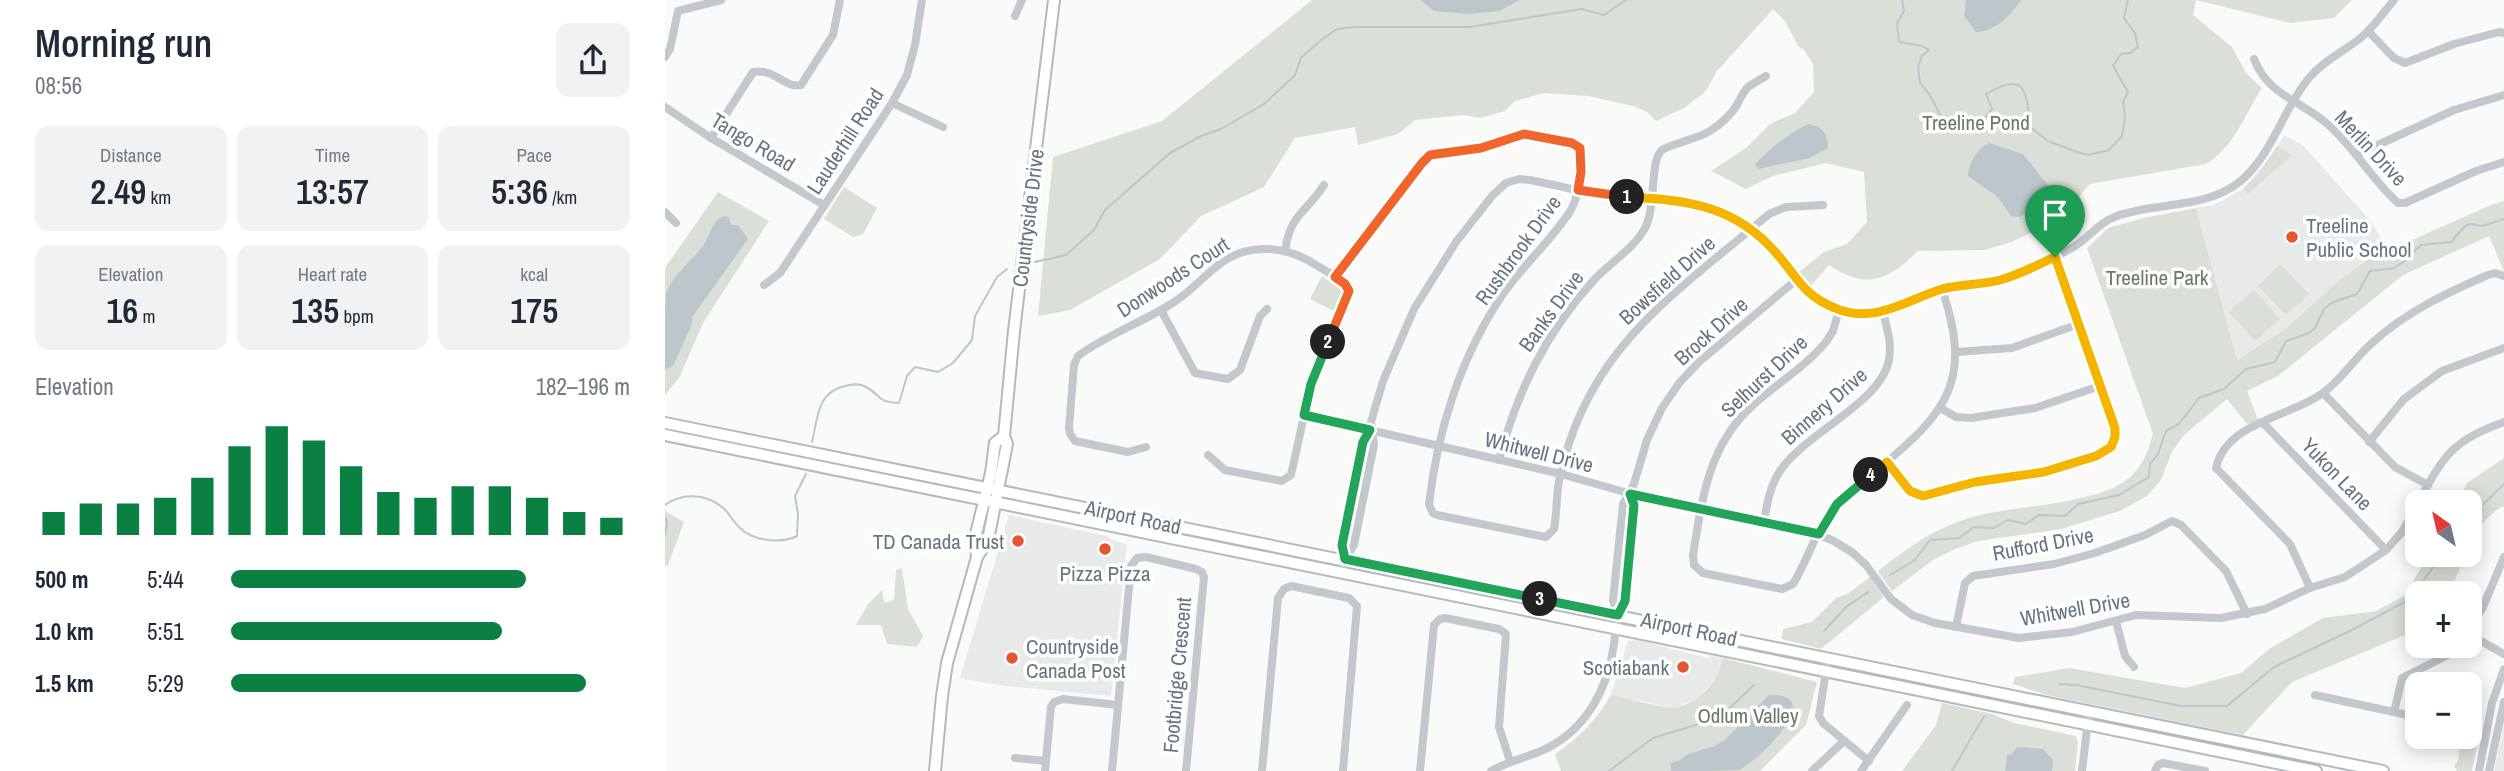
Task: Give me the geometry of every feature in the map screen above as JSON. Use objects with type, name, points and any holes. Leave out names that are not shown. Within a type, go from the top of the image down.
[{"type":"main road","name":"Countryside Drive","points":[[935,771],[947,663],[977,556],[988,540],[1000,490],[1007,444],[1004,436],[1014,331],[1054,0]]},
{"type":"main road","name":"Airport Road","points":[[665,423],[857,474],[2316,771]]},
{"type":"main road","name":"Airport Road","points":[[665,435],[860,462],[988,487],[2383,771]]},
{"type":"main road","name":"Countryside Drive","points":[[977,556],[975,538],[988,487],[995,443],[1004,436]]},
{"type":"street","points":[[665,57],[670,48],[678,10],[721,0]]},
{"type":"street","points":[[711,138],[753,72],[764,70],[795,86],[801,85],[833,35],[840,0]]},
{"type":"street","name":"Lauderhill Road","points":[[764,285],[780,273],[892,103],[907,75],[922,0]]},
{"type":"street","points":[[1015,16],[1022,0]]},
{"type":"street","points":[[1342,572],[1345,559],[1354,545],[1374,445],[1370,430],[1383,381],[1415,309],[1456,242],[1492,196],[1506,183],[1524,179],[1607,196],[1686,201],[1703,206],[1722,213],[1751,230],[1775,251],[1796,280],[1818,300],[1839,310],[1883,312],[1942,289],[2004,279],[2076,246],[2109,218],[2209,198],[2228,190],[2252,169],[2271,142],[2293,101],[2319,67],[2368,31],[2394,0]]},
{"type":"street","points":[[2368,31],[2394,58],[2405,63],[2468,40],[2504,33]]},
{"type":"street","name":"Merlin Drive","points":[[2253,59],[2260,74],[2293,101],[2325,122],[2401,204],[2476,171],[2504,162]]},
{"type":"street","name":"Banks Drive","points":[[1499,460],[1514,408],[1540,352],[1576,300],[1608,265],[1642,234],[1650,216],[1660,152],[1667,146],[1696,139],[1714,128],[1733,110],[1747,89],[1766,76]]},
{"type":"street","points":[[2356,155],[2454,110],[2504,95]]},
{"type":"street","points":[[892,103],[943,127]]},
{"type":"street","name":"Tango Road","points":[[665,107],[711,138],[824,205]]},
{"type":"street","points":[[1208,455],[1226,470],[1282,481],[1291,475],[1304,415],[1321,359],[1348,295],[1348,288],[1335,277],[1430,155],[1481,148],[1524,134],[1572,143],[1580,148],[1581,155],[1578,190]]},
{"type":"street","points":[[1285,251],[1294,218],[1315,199],[1324,185]]},
{"type":"street","name":"Rushbrook Drive","points":[[1561,474],[1554,529],[1546,537],[1437,515],[1429,505],[1440,446],[1456,387],[1481,331],[1522,268],[1566,217],[1576,200],[1578,190]]},
{"type":"street","name":"Bowsfield Drive","points":[[1561,474],[1581,415],[1597,383],[1623,344],[1659,306],[1780,208],[1823,205]]},
{"type":"street","points":[[665,212],[676,223]]},
{"type":"street","name":"Donwoods Court","points":[[1146,446],[1128,452],[1075,441],[1072,438],[1069,428],[1074,365],[1081,353],[1184,296],[1220,263],[1254,249],[1285,251],[1306,259],[1335,277]]},
{"type":"street","points":[[1887,462],[1910,491],[1923,496],[1975,482],[2044,472],[2096,456],[2111,447],[2116,433],[2055,257]]},
{"type":"street","points":[[2310,588],[2290,544],[2216,468],[2218,458],[2231,440],[2323,393],[2374,340],[2419,307],[2488,275],[2495,273],[2504,276]]},
{"type":"street","name":"Brock Drive","points":[[1491,771],[1552,746],[1575,729],[1590,712],[1606,679],[1618,615],[1625,601],[1634,505],[1630,494],[1655,421],[1680,382],[1710,352],[1796,280]]},
{"type":"street","points":[[1819,534],[1837,504],[1919,435],[1940,408],[1951,383],[1956,352],[1953,326],[1942,289]]},
{"type":"street","points":[[1161,310],[1195,373],[1228,379],[1240,370],[1260,316],[1267,309]]},
{"type":"street","name":"Selhurst Drive","points":[[1819,534],[1793,584],[1787,589],[1703,573],[1697,569],[1693,560],[1700,509],[1709,472],[1731,429],[1751,407],[1822,347],[1833,331],[1839,310]]},
{"type":"street","name":"Binnery Drive","points":[[1764,522],[1770,491],[1788,461],[1869,393],[1884,375],[1891,347],[1883,312]]},
{"type":"street","points":[[1956,352],[2012,348],[2079,324]]},
{"type":"street","points":[[2369,442],[2404,399],[2432,378],[2450,367],[2504,348]]},
{"type":"street","points":[[1940,408],[1965,419],[2035,408],[2100,386]]},
{"type":"street","points":[[2323,393],[2395,467],[2428,485]]},
{"type":"street","name":"Whitwell Drive","points":[[1304,415],[1561,474],[1630,494],[1819,534],[1860,558],[1891,599],[1924,620],[2019,638],[2072,632],[2144,615],[2211,619],[2247,614],[2345,577],[2386,550],[2405,528]]},
{"type":"street","name":"Whitwell Drive","points":[[2425,490],[2447,454],[2462,440],[2504,422]]},
{"type":"street","name":"Yukon Lane","points":[[2263,423],[2386,550]]},
{"type":"street","name":"Rufford Drive","points":[[1956,627],[1965,583],[1973,576],[2046,565],[2095,554],[2172,521],[2181,525],[2226,571],[2247,614]]},
{"type":"street","name":"Footbridge Crescent","points":[[1112,771],[1131,566],[1137,558],[1146,557],[1199,570],[1204,577],[1186,771]]},
{"type":"street","points":[[2482,609],[2504,557]]},
{"type":"street","points":[[1262,771],[1278,598],[1281,591],[1291,586],[1349,598],[1357,606],[1343,771]]},
{"type":"street","points":[[1420,771],[1434,625],[1445,618],[1499,629],[1506,634],[1499,727],[1510,761]]},
{"type":"street","points":[[2116,621],[2125,656],[2134,667]]},
{"type":"street","points":[[2482,640],[2504,654]]},
{"type":"street","points":[[1828,658],[1819,716],[1823,723],[1869,761]]},
{"type":"street","points":[[2394,712],[2402,678],[2442,658]]},
{"type":"street","points":[[2479,771],[2492,703],[2504,669]]},
{"type":"street","points":[[2315,695],[2405,714]]},
{"type":"street","points":[[1045,771],[1051,707],[1054,702],[1063,699],[1118,705]]},
{"type":"street","points":[[2489,771],[2504,702]]},
{"type":"street","points":[[1861,771],[1907,705]]},
{"type":"street","points":[[2082,771],[2089,712]]},
{"type":"street","points":[[1812,771],[1844,741]]},
{"type":"street","points":[[1015,758],[1046,761]]},
{"type":"street","points":[[2155,771],[2158,765],[2163,763],[2205,771]]},
{"type":"shaded area","points":[[1421,0],[1520,0],[1499,11],[1469,14],[1434,11]]},
{"type":"shaded area","points":[[1966,0],[2021,0],[2002,22],[1990,29],[1976,32],[1964,16]]},
{"type":"shaded area","points":[[1808,124],[1823,131],[1828,148],[1810,158],[1758,169],[1755,164],[1767,152]]},
{"type":"shaded area","name":"Treeline Public School","points":[[2284,135],[2304,146],[2372,223],[2388,251],[2367,260],[2289,326],[2237,360],[2196,208],[2214,205],[2243,189],[2272,155]]},
{"type":"shaded area","points":[[1989,143],[2023,154],[2054,193],[2052,199],[2020,217],[2011,216],[1998,197],[1968,176],[1974,157]]},
{"type":"shaded area","points":[[725,216],[730,218],[732,225],[738,225],[748,239],[692,317],[692,324],[673,366],[665,370],[666,293],[678,274],[703,246],[714,224]]},
{"type":"shaded area","points":[[1009,515],[1106,536],[1127,544],[1111,696],[1004,686],[960,678]]},
{"type":"shaded area","points":[[1638,640],[1707,658],[1723,658],[1720,673],[1700,697],[1675,708],[1611,695],[1628,641]]},
{"type":"shaded area","points":[[1769,695],[1786,697],[1792,705],[1791,716],[1772,743],[1747,765],[1738,770],[1671,771],[1671,763],[1725,740]]},
{"type":"shaded area","points":[[2504,723],[2504,771],[2494,771],[2500,743]]},
{"type":"shaded area","points":[[2017,747],[2043,749],[2053,760],[2052,771],[2005,771],[2007,755],[2012,754]]},
{"type":"green space","name":"Treeline Pond","points":[[1312,0],[2196,0],[2193,15],[2232,47],[2246,73],[2262,88],[2231,140],[2206,164],[2090,184],[2060,218],[2012,242],[1984,250],[1918,251],[1897,269],[1876,279],[1854,278],[1829,265],[1809,288],[1797,274],[1824,252],[1847,244],[1867,222],[1864,172],[1826,163],[1773,176],[1746,189],[1711,171],[1746,148],[1770,124],[1795,113],[1814,92],[1813,64],[1798,46],[1785,21],[1773,9],[1717,71],[1705,92],[1684,108],[1656,121],[1647,112],[1633,106],[1589,96],[1544,93],[1515,101],[1505,111],[1481,118],[1463,115],[1415,120],[1398,134],[1358,145],[1355,127],[1295,138],[1264,187],[1201,216],[1160,259],[1070,310],[1038,316],[1053,157],[1162,121]]},
{"type":"green space","points":[[2196,0],[2352,0],[2334,18],[2290,23]]},
{"type":"green space","points":[[2277,146],[2292,155],[2248,194],[2243,189],[2257,176]]},
{"type":"green space","points":[[844,187],[877,208],[863,234],[853,237],[824,219]]},
{"type":"green space","points":[[718,192],[769,221],[703,323],[679,378],[665,395],[665,268]]},
{"type":"green space","name":"Treeline Park","points":[[2504,201],[2504,271],[2489,236],[2403,275],[2278,376],[2247,391],[2258,420],[2247,424],[2227,399],[2184,435],[2172,452],[2161,480],[2147,496],[2120,511],[2061,529],[1978,541],[1955,549],[1933,560],[1892,591],[1878,571],[1913,546],[1948,526],[1993,512],[2083,498],[2122,483],[2135,472],[2153,434],[2087,248],[2108,228],[2196,208],[2237,360],[2288,327],[2335,284],[2367,260]]},
{"type":"green space","points":[[2280,264],[2309,294],[2286,315],[2258,286]]},
{"type":"green space","points":[[1322,276],[1341,290],[1341,297],[1334,311],[1310,299]]},
{"type":"green space","points":[[2254,290],[2280,319],[2255,341],[2229,312]]},
{"type":"green space","points":[[2504,458],[2504,506],[2492,513],[2482,524],[2482,490],[2463,490],[2467,483]]},
{"type":"green space","points":[[665,511],[684,522],[668,565],[665,566]]},
{"type":"green space","points":[[2422,567],[2461,567],[2454,581],[2413,581]]},
{"type":"green space","points":[[902,568],[908,609],[923,636],[917,647],[887,644],[881,625],[856,625],[869,603],[882,590],[884,603],[894,600],[896,570]]},
{"type":"green space","points":[[1870,577],[1884,597],[1821,649],[1782,639],[1783,629],[1812,622],[1836,598],[1849,593]]},
{"type":"green space","points":[[2404,596],[2405,635],[2292,682],[2243,735],[2046,695],[2013,684],[2015,677],[2069,668],[2185,688],[2241,673],[2269,649],[2323,618],[2376,611]]},
{"type":"green space","name":"Odlum Valley","points":[[1723,658],[1817,682],[1806,725],[1760,771],[1561,771],[1555,754],[1587,728],[1611,695],[1664,707],[1677,707],[1694,700],[1707,689],[1717,675]]},
{"type":"green space","points":[[1942,703],[1992,714],[2014,723],[2076,736],[2078,742],[2075,771],[1902,771],[1936,725]]},
{"type":"green space","points":[[2460,749],[2477,749],[2472,771],[2457,771],[2454,765],[2457,763]]},
{"type":"waterway","points":[[1035,262],[1066,255],[1094,230],[1105,210],[1170,153],[1201,136],[1221,129],[1264,104],[1295,75],[1301,58],[1337,29],[1470,27],[1582,9],[1604,15],[1626,0]]},
{"type":"waterway","points":[[1902,0],[1904,11],[1897,23],[1899,42],[1929,50],[1922,56],[1918,67],[1920,83],[1947,124],[1955,128],[1979,125],[1992,109],[1986,94],[2010,84],[2017,85],[2025,95],[2030,127],[2048,141],[2088,155],[2109,150],[2122,136],[2125,117],[2123,102],[2128,92],[2113,66],[2121,54],[2130,53],[2138,47],[2135,33],[2124,18],[2128,0]]},
{"type":"waterway","points":[[1890,575],[1915,560],[1930,540],[1959,538],[1974,527],[1994,528],[2008,520],[2026,524],[2039,515],[2065,516],[2078,504],[2119,495],[2149,477],[2150,464],[2158,454],[2166,431],[2179,424],[2199,398],[2224,389],[2246,369],[2275,362],[2286,341],[2309,333],[2315,328],[2324,309],[2331,303],[2357,294],[2370,271],[2394,268],[2421,245],[2451,242],[2465,226],[2483,226],[2504,219]]},
{"type":"waterway","points":[[812,442],[820,407],[836,389],[861,385],[882,400],[899,403],[907,376],[915,367],[938,372],[953,363],[972,340],[975,316],[997,277],[1007,269]]},
{"type":"waterway","points":[[665,505],[678,498],[693,496],[708,499],[722,507],[740,528],[752,536],[783,540],[797,536],[795,496],[806,474]]},
{"type":"waterway","points":[[2482,505],[2504,484]]},
{"type":"waterway","points":[[665,517],[665,535]]},
{"type":"waterway","points":[[2059,684],[2181,706],[2227,706],[2274,667],[2410,599],[2433,567]]},
{"type":"waterway","points":[[1824,631],[1846,607],[1868,592]]},
{"type":"waterway","points":[[1609,771],[1653,738],[1699,724],[1730,708],[1754,685]]},
{"type":"waterway","points":[[1952,771],[1984,716]]},
{"type":"place","name":"Treeline Public School","points":[[2292,237]]},
{"type":"place","name":"TD Canada Trust","points":[[1018,541]]},
{"type":"place","name":"Pizza Pizza","points":[[1105,549]]},
{"type":"place","name":"Countryside Canada Post","points":[[1012,658]]},
{"type":"place","name":"Scotiabank","points":[[1683,667]]},
{"type":"route","points":[[1524,134],[1572,143],[1580,148],[1581,155],[1578,190],[1607,196],[1686,201],[1722,213],[1751,230],[1769,245],[1808,293],[1839,310],[1883,312],[1942,289],[2011,277],[2055,257],[2115,428],[2111,447],[2101,454],[2052,470],[1975,482],[1923,496],[1910,491],[1887,462],[1837,504],[1819,534],[1630,494],[1634,505],[1625,601],[1618,615],[1345,559],[1342,545],[1363,442],[1370,430],[1304,415],[1305,407],[1311,384],[1349,291],[1345,284],[1335,277],[1430,155],[1481,148],[1524,134]]}]
